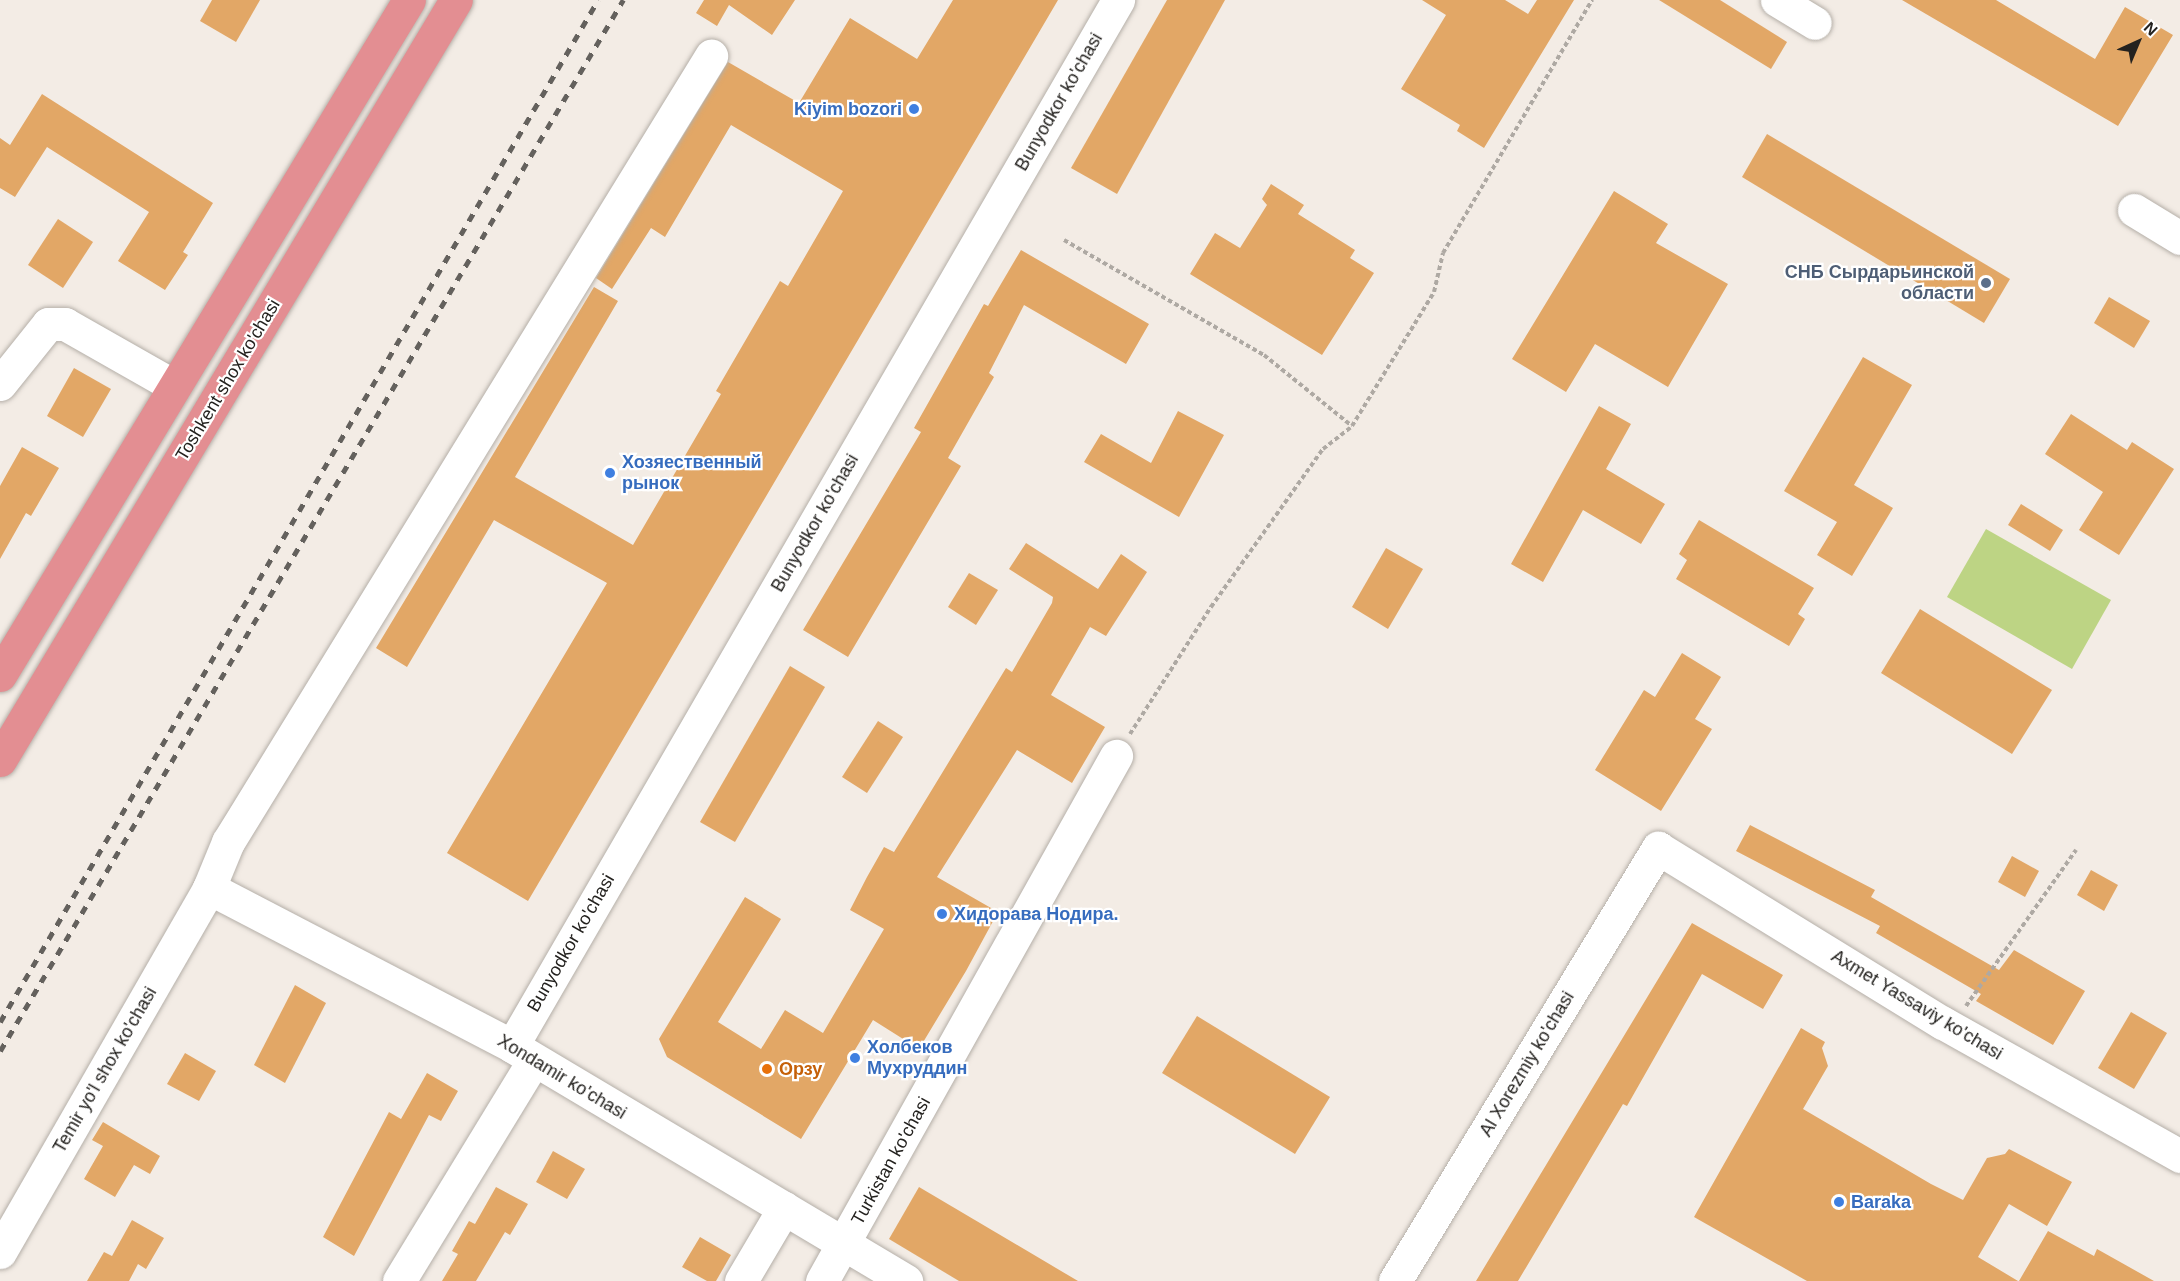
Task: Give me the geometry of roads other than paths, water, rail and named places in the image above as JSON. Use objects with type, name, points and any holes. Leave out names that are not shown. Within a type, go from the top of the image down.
[{"type":"highway","points":[[0,675],[409,0]]},
{"type":"highway","name":"Toshkent shox ko'chasi","points":[[0,760],[456,0]]},
{"type":"street","name":"Bunyodkor ko'chasi","points":[[399,1281],[523,1053],[1118,0]]},
{"type":"street","points":[[1777,0],[1815,23]]},
{"type":"street","name":"Temir yo'l shox ko'chasi","points":[[0,1252],[209,888],[228,842],[711,56]]},
{"type":"street","points":[[2134,210],[2180,238]]},
{"type":"street","points":[[0,384],[48,324],[65,324],[174,386]]},
{"type":"street","name":"Turkistan ko'chasi","points":[[822,1281],[1116,756]]},
{"type":"street","name":"Axmet Yassaviy ko'chasi","points":[[1658,848],[1951,1028],[2175,1142]]},
{"type":"street","name":"Al Xorezmiy ko'chasi","points":[[1395,1281],[1658,848]]},
{"type":"street","name":"Xondamir ko'chasi","points":[[209,888],[523,1053],[906,1281]]},
{"type":"street","points":[[741,1281],[784,1208]]},
{"type":"railway","points":[[0,1022],[598,0]]},
{"type":"railway","points":[[0,1051],[623,0]]},
{"type":"place","name":"Kiyim bozori","points":[[914,109]]},
{"type":"place","name":"СНБ Сырдарьинской области","points":[[1986,283]]},
{"type":"place","name":"Хозяественный рынок","points":[[610,473]]},
{"type":"place","name":"Хидорава Нодира.","points":[[942,914]]},
{"type":"place","name":"Холбеков Мухруддин","points":[[855,1058]]},
{"type":"place","name":"Орзу","points":[[767,1069]]},
{"type":"place","name":"Baraka","points":[[1839,1202]]}]
